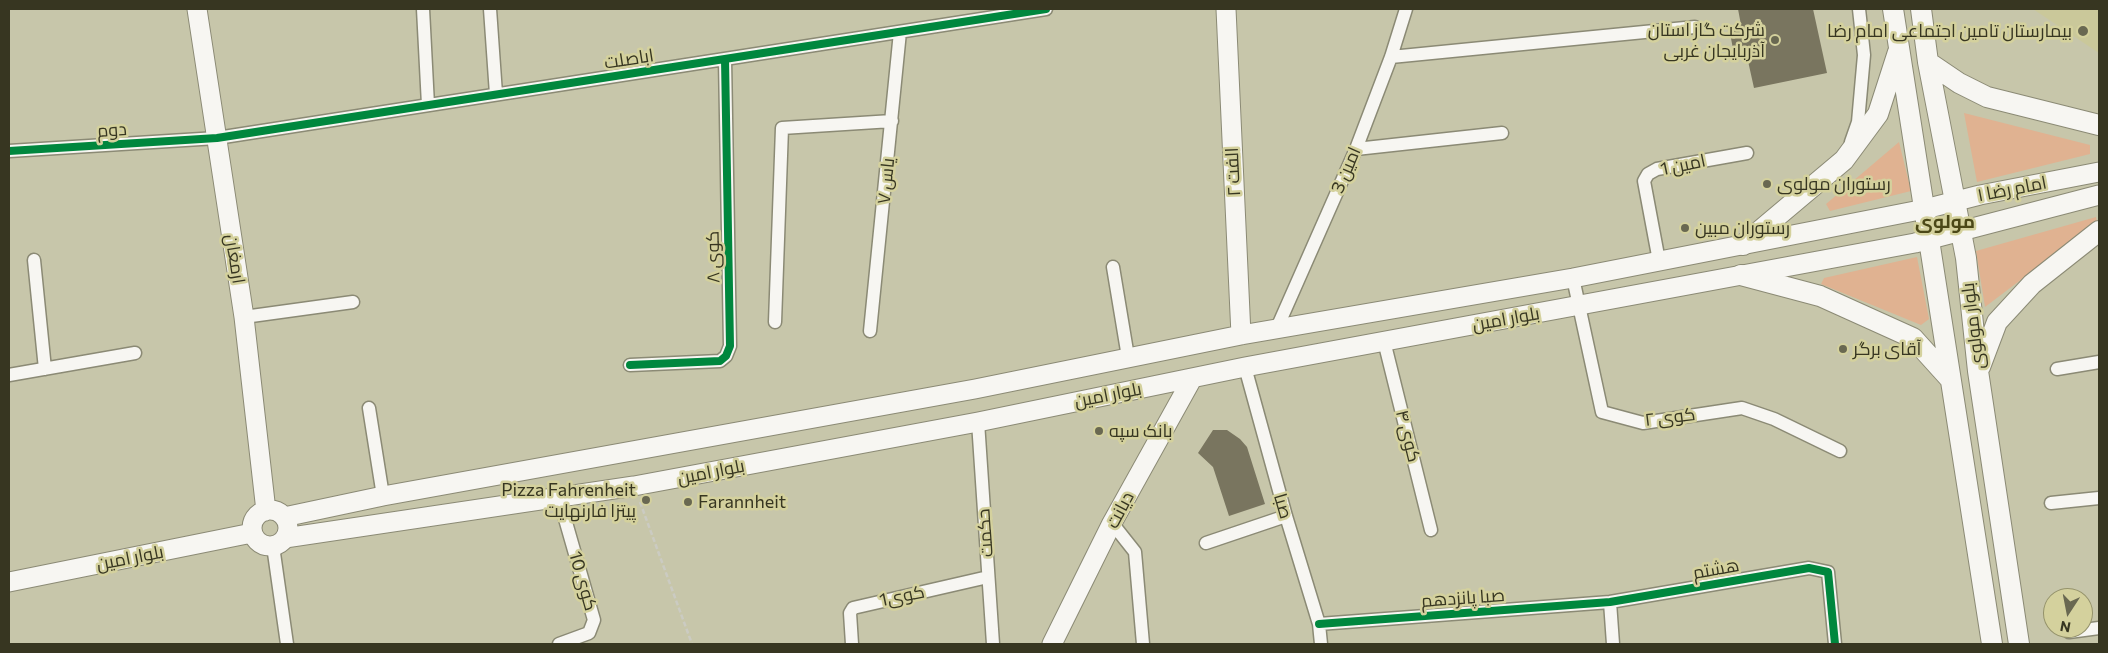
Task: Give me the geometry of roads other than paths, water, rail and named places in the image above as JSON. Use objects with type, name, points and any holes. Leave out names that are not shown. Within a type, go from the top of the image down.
[{"type":"main road","name":"ارمغان","points":[[197,9],[244,316],[266,511]]},
{"type":"main road","name":"الفت ۲","points":[[1226,9],[1241,335]]},
{"type":"main road","name":"بلوار مولوی","points":[[1893,9],[1992,644]]},
{"type":"main road","name":"بلوار مولوی","points":[[1920,9],[1928,62],[1961,232],[1978,371],[2019,644]]},
{"type":"main road","points":[[1743,245],[1844,160],[1878,114],[1899,48]]},
{"type":"main road","points":[[1928,62],[1959,83],[1987,97],[2099,125]]},
{"type":"main road","name":"امام رضا ۱","points":[[1925,209],[2099,172]]},
{"type":"main road","name":"امام رضا ۱","points":[[1930,240],[2099,195]]},
{"type":"main road","name":"بلوار امین","points":[[284,517],[383,496],[975,389],[1277,328],[1573,278],[1925,209]]},
{"type":"main road","points":[[1978,371],[1998,322],[2032,284],[2099,231]]},
{"type":"main road","name":"بلوار امین","points":[[279,542],[634,486],[978,422],[1384,341],[1930,240]]},
{"type":"main road","points":[[1741,275],[1820,296],[1913,338],[1950,379]]},
{"type":"main road","name":"دیانت","points":[[1052,644],[1112,523],[1192,379]]},
{"type":"main road","points":[[975,389],[978,422]]},
{"type":"main road","points":[[266,511],[276,511],[284,517],[288,528],[279,542],[262,545],[258,542],[252,533],[253,522],[256,516],[266,511]]},
{"type":"main road","name":"بلوار امین","points":[[9,582],[252,533]]},
{"type":"street","points":[[423,9],[428,105]]},
{"type":"street","points":[[490,9],[496,94]]},
{"type":"street","name":"اباصلت","points":[[217,138],[1046,9]]},
{"type":"street","name":"امین 3","points":[[1277,328],[1356,148],[1392,57],[1406,9]]},
{"type":"street","points":[[1844,160],[1858,122],[1864,55],[1859,9]]},
{"type":"street","points":[[1392,57],[1695,27]]},
{"type":"street","name":"یاس ۷","points":[[870,330],[900,32]]},
{"type":"street","name":"کوی ۸","points":[[630,366],[720,362],[726,356],[730,346],[725,59]]},
{"type":"street","points":[[775,322],[782,128],[892,121]]},
{"type":"street","points":[[1356,148],[1502,133]]},
{"type":"street","name":"دوم","points":[[9,151],[217,138]]},
{"type":"street","name":"امین 1","points":[[1659,261],[1644,181],[1648,174],[1656,169],[1747,153]]},
{"type":"street","points":[[34,260],[45,369]]},
{"type":"street","points":[[1113,267],[1128,357]]},
{"type":"street","points":[[1573,278],[1579,306]]},
{"type":"street","points":[[244,316],[353,302]]},
{"type":"street","name":"کوی ۲","points":[[1579,306],[1602,412],[1643,423],[1742,408],[1774,419],[1840,451]]},
{"type":"street","name":"کوی ۴","points":[[1384,341],[1431,530]]},
{"type":"street","points":[[9,375],[135,353]]},
{"type":"street","points":[[2056,369],[2099,362]]},
{"type":"street","name":"صبا","points":[[1245,368],[1286,516],[1319,624],[1321,644]]},
{"type":"street","points":[[369,408],[383,496]]},
{"type":"street","name":"حکمت","points":[[978,422],[993,644]]},
{"type":"street","name":"کوی 10","points":[[559,498],[594,620],[589,634],[559,644]]},
{"type":"street","points":[[2051,503],[2099,498]]},
{"type":"street","points":[[1206,542],[1286,516]]},
{"type":"street","points":[[1112,523],[1135,552],[1143,644]]},
{"type":"street","points":[[279,542],[287,644]]},
{"type":"street","name":"هشتم","points":[[1610,602],[1809,568],[1828,572],[1835,644]]},
{"type":"street","name":"کوی1","points":[[852,644],[850,613],[853,608],[988,578]]},
{"type":"street","points":[[1610,602],[1613,644]]},
{"type":"street","name":"صبا پانزدهم","points":[[1319,624],[1610,602]]},
{"type":"place","name":"بیمارستان تامین اجتماعی امام رضا","points":[[2083,31]]},
{"type":"place","name":"شرکت گاز استان آذربایجان غربی","points":[[1775,40]]},
{"type":"place","name":"رستوران مولوی","points":[[1767,184]]},
{"type":"place","name":"رستوران مبین","points":[[1685,228]]},
{"type":"place","name":"آقاى برگر","points":[[1843,349]]},
{"type":"place","name":"بانک سپه","points":[[1099,431]]},
{"type":"place","name":"Pizza Fahrenheit پیتزا فارنهایت","points":[[646,500]]},
{"type":"place","name":"Farannheit","points":[[688,502]]},
{"type":"district","name":"مولوی","points":[[1945,222]]}]
